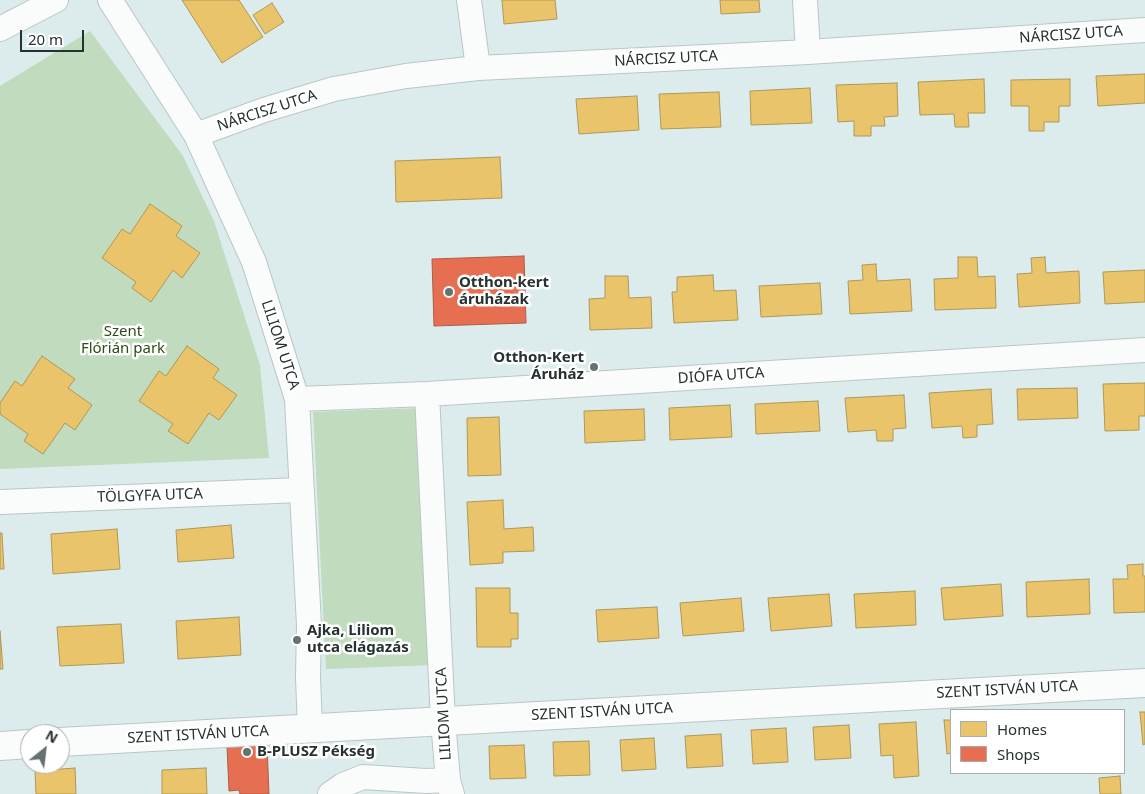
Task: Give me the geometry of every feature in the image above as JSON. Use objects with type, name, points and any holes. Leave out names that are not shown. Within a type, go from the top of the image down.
[{"type":"main road","name":"SZENT ISTVÁN UTCA","points":[[70,741],[1145,683]]},
{"type":"main road","points":[[0,746],[20,745]]},
{"type":"street","points":[[0,29],[56,0]]},
{"type":"street","name":"LILIOM UTCA","points":[[110,0],[196,135],[254,262],[297,399],[309,625],[308,678],[310,728]]},
{"type":"street","points":[[468,0],[478,68]]},
{"type":"street","points":[[805,0],[808,52]]},
{"type":"street","name":"NÁRCISZ UTCA","points":[[196,135],[264,110],[334,89],[406,76],[478,68],[808,52],[1145,30]]},
{"type":"street","name":"DIÓFA UTCA","points":[[297,399],[428,394],[1145,350]]},
{"type":"street","name":"LILIOM UTCA","points":[[428,394],[443,721],[450,787]]},
{"type":"street","name":"TÖLGYFA UTCA","points":[[0,502],[301,490]]},
{"type":"street","points":[[330,794],[343,785],[364,777],[426,781],[450,787]]},
{"type":"green space","name":"Szent Flórián park","points":[[90,31],[183,156],[214,221],[260,365],[269,458],[0,469],[0,86]]},
{"type":"green space","points":[[421,408],[433,665],[326,669],[313,412]]},
{"type":"building: Homes","points":[[182,0],[239,0],[263,37],[222,63]]},
{"type":"building: Homes","points":[[502,0],[555,0],[557,19],[504,24]]},
{"type":"building: Homes","points":[[720,0],[759,0],[760,12],[721,14]]},
{"type":"building: Homes","points":[[272,3],[284,22],[265,34],[253,15]]},
{"type":"building: Homes","points":[[1145,74],[1145,103],[1098,106],[1096,76]]},
{"type":"building: Homes","points":[[984,79],[985,113],[968,113],[969,127],[955,127],[954,114],[920,115],[918,82]]},
{"type":"building: Homes","points":[[1070,79],[1070,106],[1059,106],[1059,122],[1044,122],[1044,131],[1029,131],[1029,106],[1011,106],[1011,80]]},
{"type":"building: Homes","points":[[897,83],[898,116],[884,117],[885,126],[871,126],[871,136],[854,136],[854,121],[838,122],[836,85]]},
{"type":"building: Homes","points":[[810,88],[812,123],[751,125],[750,91]]},
{"type":"building: Homes","points":[[719,92],[721,127],[661,129],[659,94]]},
{"type":"building: Homes","points":[[637,96],[639,130],[579,134],[576,99]]},
{"type":"building: Homes","points":[[500,157],[502,198],[396,202],[395,161]]},
{"type":"building: Homes","points":[[150,204],[182,226],[176,236],[200,253],[182,278],[173,270],[151,302],[132,288],[136,282],[102,258],[122,229],[130,234]]},
{"type":"building: Homes","points":[[958,257],[977,257],[978,277],[995,276],[996,308],[935,310],[934,279],[958,278]]},
{"type":"building: Homes","points":[[1045,257],[1046,273],[1079,271],[1080,303],[1019,307],[1017,274],[1032,273],[1031,258]]},
{"type":"building: Homes","points":[[876,264],[877,281],[910,279],[912,311],[850,314],[848,281],[863,280],[862,265]]},
{"type":"building: Homes","points":[[1145,270],[1145,302],[1105,304],[1103,272]]},
{"type":"building: Homes","points":[[713,275],[714,291],[736,290],[738,320],[674,323],[672,292],[677,292],[677,277]]},
{"type":"building: Homes","points":[[605,276],[628,276],[629,298],[651,297],[652,328],[590,330],[589,299],[605,298]]},
{"type":"building: Homes","points":[[820,283],[822,314],[761,317],[759,286]]},
{"type":"building: Homes","points":[[187,346],[219,369],[213,378],[237,395],[219,420],[209,413],[188,444],[168,431],[173,424],[139,401],[159,371],[166,376]]},
{"type":"building: Homes","points":[[42,356],[75,379],[68,388],[92,405],[75,430],[65,423],[43,454],[24,441],[28,434],[0,414],[0,403],[15,381],[22,386]]},
{"type":"building: Homes","points":[[1145,383],[1145,416],[1139,416],[1139,430],[1105,431],[1103,384]]},
{"type":"building: Homes","points":[[1077,388],[1078,418],[1018,420],[1017,389]]},
{"type":"building: Homes","points":[[991,389],[993,424],[977,425],[977,437],[963,438],[962,426],[932,428],[929,393]]},
{"type":"building: Homes","points":[[904,395],[906,428],[893,429],[893,441],[877,441],[876,430],[848,432],[845,398]]},
{"type":"building: Homes","points":[[818,401],[820,431],[756,434],[755,404]]},
{"type":"building: Homes","points":[[730,405],[732,437],[670,440],[669,408]]},
{"type":"building: Homes","points":[[644,409],[645,440],[585,443],[584,411]]},
{"type":"building: Homes","points":[[499,417],[501,475],[468,476],[467,418]]},
{"type":"building: Homes","points":[[503,500],[504,529],[533,527],[534,551],[503,552],[503,563],[470,565],[467,502]]},
{"type":"building: Homes","points":[[231,525],[234,558],[178,562],[176,530]]},
{"type":"building: Homes","points":[[117,529],[120,569],[53,574],[51,534]]},
{"type":"building: Homes","points":[[0,533],[2,533],[4,569],[0,569]]},
{"type":"building: Homes","points":[[1143,564],[1145,612],[1114,613],[1113,579],[1128,579],[1127,565]]},
{"type":"building: Homes","points":[[1089,579],[1090,614],[1027,617],[1026,582]]},
{"type":"building: Homes","points":[[1001,584],[1003,616],[944,620],[941,588]]},
{"type":"building: Homes","points":[[476,588],[510,588],[510,613],[518,613],[518,639],[511,639],[511,647],[477,647]]},
{"type":"building: Homes","points":[[915,591],[916,625],[856,628],[854,594]]},
{"type":"building: Homes","points":[[829,594],[832,626],[771,631],[768,598]]},
{"type":"building: Homes","points":[[741,598],[744,631],[683,636],[680,603]]},
{"type":"building: Homes","points":[[657,607],[659,638],[598,642],[596,610]]},
{"type":"building: Homes","points":[[239,617],[241,655],[178,659],[176,621]]},
{"type":"building: Homes","points":[[121,624],[124,663],[60,666],[57,627]]},
{"type":"building: Homes","points":[[0,631],[3,669],[0,669]]},
{"type":"building: Homes","points":[[1140,712],[1145,712],[1145,744],[1143,745]]},
{"type":"building: Homes","points":[[944,720],[950,720],[950,753],[947,754]]},
{"type":"building: Homes","points":[[916,722],[919,776],[894,778],[893,755],[881,756],[879,724]]},
{"type":"building: Homes","points":[[849,725],[851,758],[815,760],[813,727]]},
{"type":"building: Homes","points":[[786,728],[788,762],[753,764],[751,730]]},
{"type":"building: Homes","points":[[721,734],[723,766],[687,768],[685,736]]},
{"type":"building: Homes","points":[[654,738],[656,769],[622,771],[620,740]]},
{"type":"building: Homes","points":[[589,741],[590,775],[554,776],[553,742]]},
{"type":"building: Homes","points":[[524,745],[526,778],[490,779],[489,746]]},
{"type":"building: Homes","points":[[70,768],[75,768],[76,794],[36,794],[35,774],[70,774]]},
{"type":"building: Homes","points":[[206,768],[207,794],[162,794],[162,770]]},
{"type":"building: Homes","points":[[1120,776],[1121,794],[1100,794],[1099,778]]},
{"type":"building: Shops","points":[[524,256],[526,323],[434,326],[432,259]]},
{"type":"building: Shops","points":[[267,744],[269,794],[240,794],[239,790],[229,791],[227,746]]},
{"type":"place","name":"Otthon-kert áruházak","points":[[449,292]]},
{"type":"place","name":"Otthon-Kert Áruház","points":[[594,367]]},
{"type":"place","name":"Ajka, Liliom utca elágazás","points":[[297,640]]},
{"type":"place","name":"B-PLUSZ Pékség","points":[[247,752]]}]
